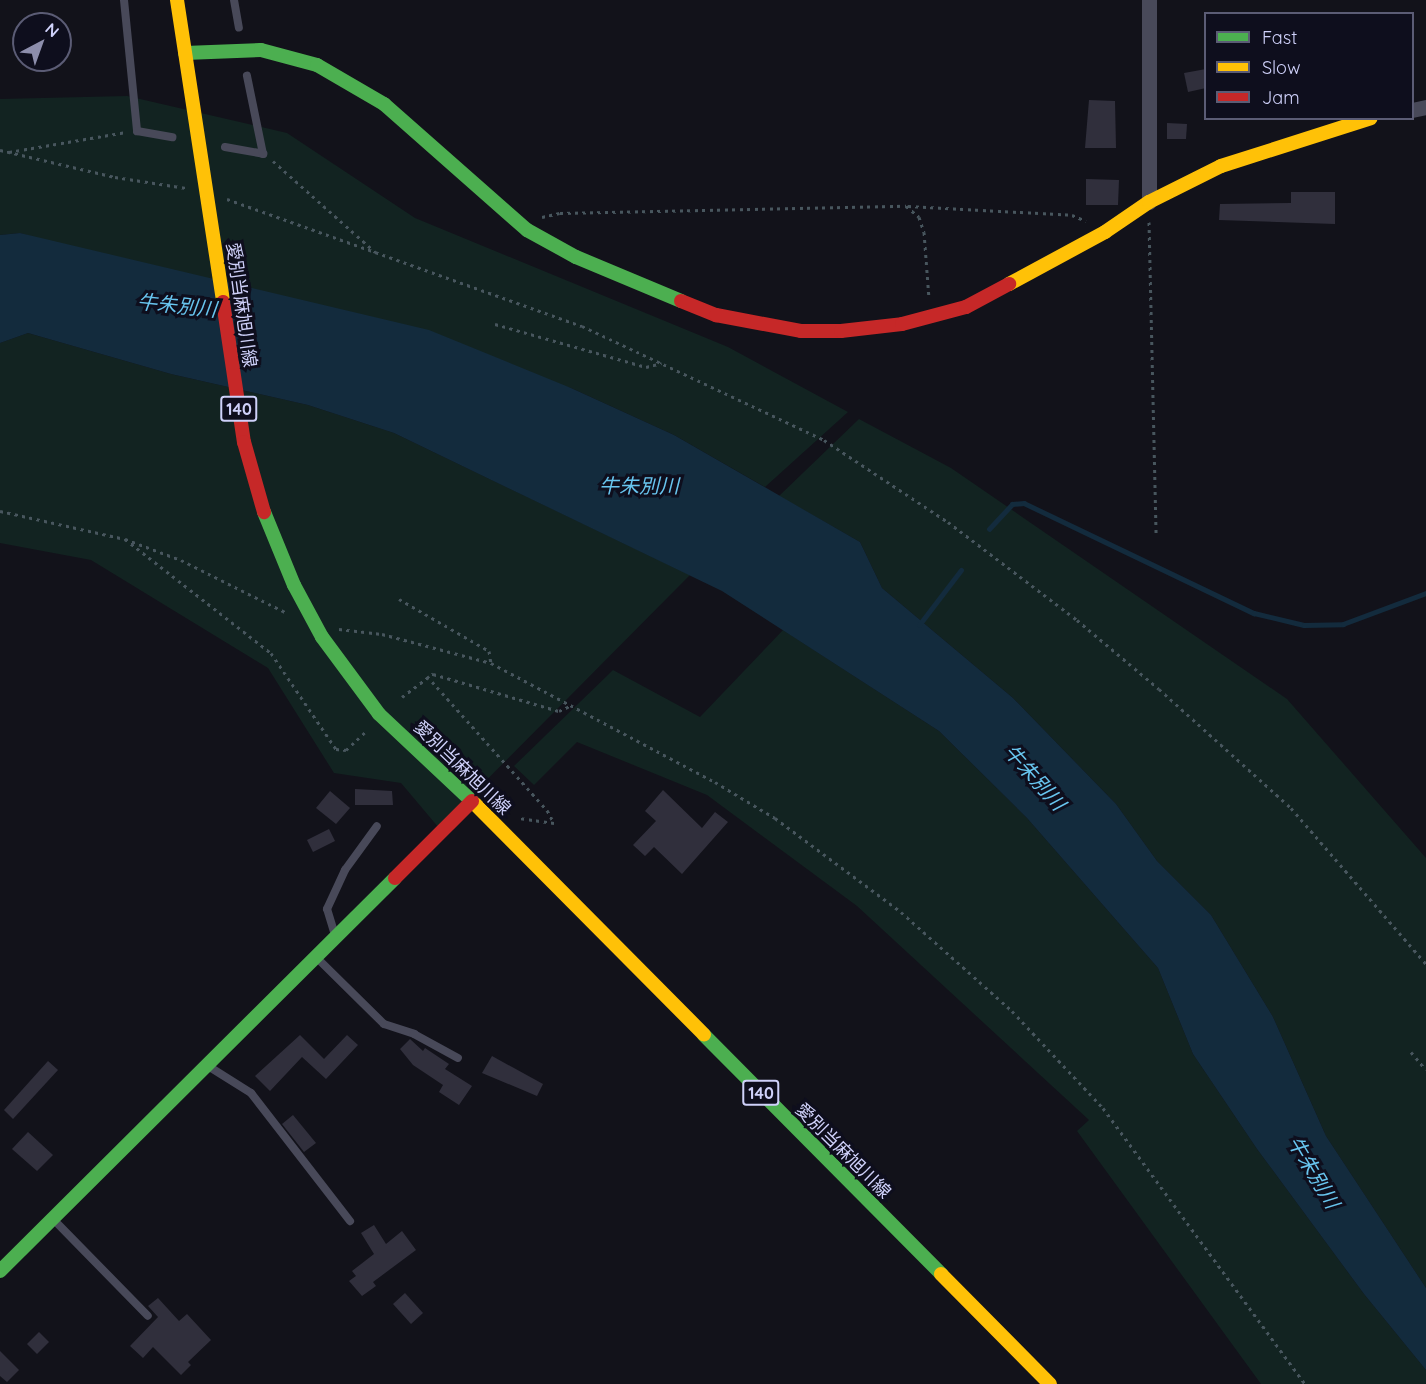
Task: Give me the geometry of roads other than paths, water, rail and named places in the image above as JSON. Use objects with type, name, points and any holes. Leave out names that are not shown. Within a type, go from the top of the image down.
[{"type":"street","name":"愛別当麻旭川線","points":[[177,0],[244,442],[262,508],[294,585],[322,637],[379,714],[472,801],[1050,1384]]},
{"type":"street","points":[[1149,0],[1149,202]]},
{"type":"street","points":[[185,53],[261,50],[317,65],[349,80],[384,104],[527,230],[576,257],[716,315],[801,331],[841,331],[930,320],[966,307],[1105,232],[1149,202],[1221,166],[1365,120]]},
{"type":"street","points":[[0,1272],[472,801]]},
{"type":"lane","points":[[124,0],[137,131],[172,137]]},
{"type":"lane","points":[[234,0],[239,28]]},
{"type":"lane","points":[[225,147],[263,154],[247,76]]},
{"type":"lane","points":[[335,937],[327,909],[345,870],[377,826]]},
{"type":"lane","points":[[316,957],[384,1024],[414,1034],[458,1058]]},
{"type":"lane","points":[[207,1065],[250,1093],[350,1221]]},
{"type":"lane","points":[[53,1219],[148,1316]]},
{"type":"water","name":"牛朱別川","points":[[20,233],[429,330],[571,388],[674,435],[860,542],[882,588],[1013,698],[1116,804],[1157,861],[1211,915],[1273,1017],[1326,1136],[1426,1288],[1426,1370],[1364,1294],[1257,1149],[1193,1054],[1158,968],[1027,818],[939,731],[722,591],[394,433],[308,405],[171,374],[28,333],[0,343],[0,235]]},
{"type":"waterway","points":[[989,529],[1012,504],[1024,503],[1254,613],[1304,625],[1343,624],[1426,593]]},
{"type":"waterway","points":[[919,625],[961,570]]}]
